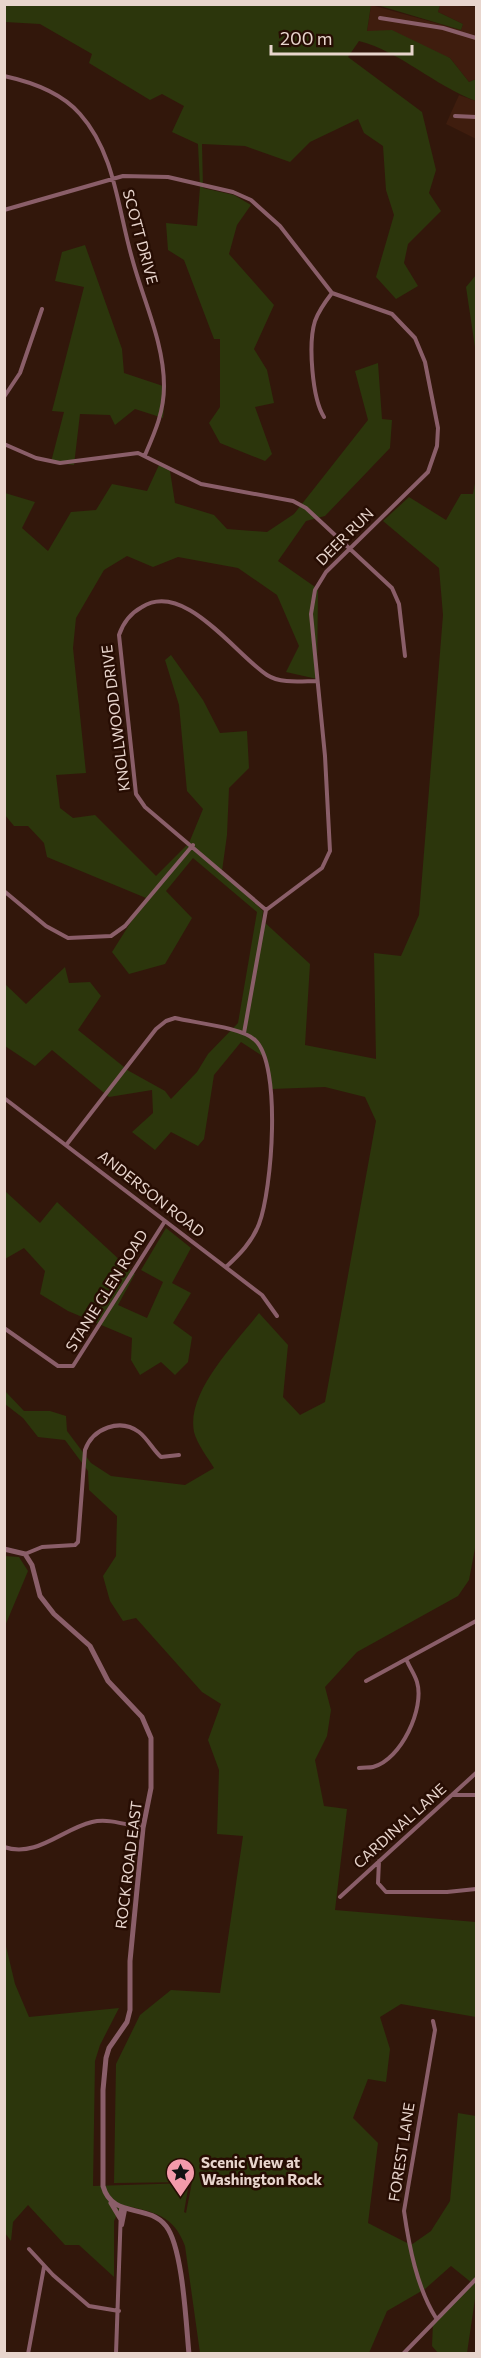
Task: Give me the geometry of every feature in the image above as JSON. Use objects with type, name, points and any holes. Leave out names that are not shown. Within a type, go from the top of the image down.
[{"type":"street","points":[[380,18],[443,28],[477,38]]},
{"type":"street","name":"SCOTT DRIVE","points":[[4,76],[45,88],[68,102],[94,133],[107,161],[132,259],[157,339],[163,375],[162,411],[145,455]]},
{"type":"street","points":[[455,116],[477,117]]},
{"type":"street","points":[[4,210],[112,178],[150,175],[233,192],[261,206],[281,227],[332,293],[316,319],[312,335],[318,406],[324,417]]},
{"type":"street","name":"DEER RUN","points":[[266,910],[322,868],[330,851],[325,756],[311,606],[318,582],[428,472],[437,446],[438,428],[422,352],[411,331],[386,311],[332,293]]},
{"type":"street","points":[[4,397],[20,373],[42,309]]},
{"type":"street","points":[[4,444],[36,458],[60,462],[134,453],[145,455],[201,484],[293,501],[306,508],[388,583],[397,597],[405,656]]},
{"type":"street","name":"KNOLLWOOD DRIVE","points":[[266,910],[194,845],[145,807],[134,790],[119,635],[122,626],[147,603],[175,602],[191,610],[267,675],[283,680],[317,681]]},
{"type":"street","points":[[4,891],[58,935],[79,939],[111,936],[125,926],[194,845]]},
{"type":"street","points":[[244,1033],[266,910]]},
{"type":"street","points":[[67,1144],[144,1044],[166,1021],[176,1018],[244,1033],[257,1041],[263,1051],[272,1103],[272,1163],[260,1221],[249,1243],[226,1267]]},
{"type":"street","name":"ANDERSON ROAD","points":[[4,1098],[262,1295],[277,1316]]},
{"type":"street","name":"STANIE GLEN ROAD","points":[[4,1328],[58,1366],[73,1366],[165,1221]]},
{"type":"street","points":[[4,1549],[25,1554],[42,1547],[75,1545],[85,1450],[97,1434],[113,1425],[123,1425],[139,1432],[161,1457],[179,1455]]},
{"type":"street","name":"ROCK ROAD EAST","points":[[25,1554],[32,1565],[40,1596],[46,1605],[86,1641],[108,1681],[142,1717],[147,1726],[152,1765],[149,1806],[143,1828],[130,1961],[130,2010],[127,2022],[109,2048],[104,2072],[104,2186],[122,2221]]},
{"type":"street","points":[[366,1681],[476,1623]]},
{"type":"street","points":[[359,1768],[374,1767],[385,1761],[408,1734],[416,1718],[418,1683],[407,1661]]},
{"type":"street","name":"CARDINAL LANE","points":[[340,1897],[477,1773]]},
{"type":"street","points":[[451,1795],[477,1795]]},
{"type":"street","points":[[4,1847],[16,1850],[30,1849],[93,1821],[143,1828]]},
{"type":"street","points":[[379,1861],[378,1882],[383,1891],[447,1892],[477,1889]]},
{"type":"street","name":"FOREST LANE","points":[[433,2021],[435,2030],[404,2211],[408,2240],[429,2308],[436,2318]]},
{"type":"street","points":[[109,2199],[123,2209],[158,2219],[171,2235],[178,2263],[189,2354]]},
{"type":"street","points":[[116,2354],[123,2209]]},
{"type":"street","points":[[122,2221],[134,2211]]},
{"type":"street","points":[[29,2249],[45,2267],[89,2306],[101,2310],[119,2311]]},
{"type":"street","points":[[28,2354],[45,2267]]},
{"type":"street","points":[[403,2354],[477,2279]]},
{"type":"shaded area","points":[[371,5],[461,30],[463,24],[438,12],[440,5],[476,7],[476,79],[469,82],[450,58],[367,31]]},
{"type":"shaded area","points":[[459,95],[476,101],[476,139],[446,124]]},
{"type":"green space","points":[[4,5],[371,5],[367,31],[392,30],[450,58],[469,82],[476,79],[476,101],[446,87],[404,61],[374,46],[359,41],[348,57],[422,112],[436,170],[429,193],[441,211],[408,244],[404,263],[418,286],[396,299],[376,277],[394,215],[386,190],[383,146],[364,133],[358,119],[310,142],[290,162],[245,146],[202,144],[203,188],[234,195],[251,205],[237,225],[229,254],[274,305],[254,349],[267,370],[274,403],[255,407],[272,454],[265,461],[220,443],[209,423],[220,407],[220,339],[214,339],[184,260],[168,250],[166,223],[197,226],[200,187],[198,144],[172,132],[184,106],[162,94],[150,100],[89,63],[92,54],[40,24],[5,22]]},
{"type":"green space","points":[[377,5],[440,5],[438,12],[463,24],[461,30]]},
{"type":"green space","points":[[85,245],[122,349],[124,373],[166,387],[163,418],[135,409],[115,425],[110,415],[80,414],[74,465],[51,462],[64,412],[52,411],[84,287],[55,281],[62,252]]},
{"type":"green space","points":[[476,275],[476,354],[466,287]]},
{"type":"green space","points":[[378,363],[382,419],[392,420],[390,448],[325,516],[306,521],[278,561],[318,589],[317,679],[286,672],[299,646],[277,595],[238,568],[178,557],[153,567],[127,556],[104,570],[76,618],[73,648],[86,773],[56,775],[60,808],[73,818],[95,815],[156,876],[189,843],[203,809],[187,791],[179,705],[165,660],[171,655],[203,700],[220,733],[247,731],[249,768],[229,788],[227,835],[222,871],[263,911],[262,920],[310,964],[305,1045],[376,1059],[374,953],[401,956],[419,915],[443,615],[439,568],[383,521],[409,497],[446,520],[461,494],[473,494],[476,478],[476,1543],[469,1580],[458,1596],[357,1652],[325,1687],[331,1710],[327,1736],[315,1760],[324,1806],[347,1809],[335,1910],[476,1922],[476,2017],[401,2004],[380,2017],[390,2049],[386,2082],[368,2079],[353,2118],[378,2143],[368,2223],[411,2245],[431,2231],[450,2201],[458,2113],[476,2116],[476,2292],[467,2353],[438,2353],[432,2346],[433,2323],[472,2283],[451,2266],[425,2289],[387,2311],[369,2353],[200,2353],[185,2246],[175,2228],[161,2216],[122,2205],[114,2221],[114,2277],[79,2245],[65,2245],[28,2205],[13,2222],[11,2241],[5,2233],[5,1942],[15,1984],[29,2017],[119,2008],[100,2045],[95,2061],[93,2186],[189,2183],[184,2212],[186,2213],[192,2182],[114,2183],[116,2064],[140,2015],[171,1990],[220,1993],[243,1836],[217,1834],[219,1770],[208,1740],[221,1704],[202,1692],[136,1618],[123,1621],[110,1601],[103,1576],[116,1556],[117,1516],[89,1490],[88,1471],[65,1440],[38,1437],[23,1418],[5,1404],[5,1391],[24,1411],[50,1411],[66,1416],[67,1431],[91,1463],[111,1476],[185,1485],[214,1468],[195,1437],[194,1417],[198,1401],[205,1385],[226,1353],[259,1313],[288,1345],[283,1397],[300,1415],[325,1402],[376,1121],[365,1097],[325,1087],[272,1089],[264,1057],[241,1042],[214,1075],[204,1139],[198,1146],[171,1132],[155,1150],[132,1132],[153,1113],[152,1090],[109,1097],[52,1050],[35,1066],[5,1046],[5,984],[26,1004],[65,967],[69,983],[90,982],[101,996],[78,1030],[129,1071],[165,1091],[171,1099],[197,1072],[208,1054],[238,1023],[257,912],[193,858],[166,891],[192,918],[165,964],[129,974],[112,952],[146,898],[47,857],[44,843],[28,826],[14,826],[5,815],[5,493],[35,502],[22,528],[48,551],[71,512],[96,510],[112,484],[147,491],[159,465],[170,471],[175,503],[214,515],[227,529],[267,532],[294,514],[368,420],[355,371]]},
{"type":"green space","points":[[5,1191],[40,1223],[57,1202],[135,1274],[118,1305],[147,1318],[163,1282],[141,1270],[166,1228],[191,1248],[172,1283],[191,1293],[173,1323],[192,1337],[188,1362],[175,1375],[161,1362],[140,1375],[131,1360],[132,1338],[68,1311],[40,1294],[45,1271],[24,1248],[5,1259]]},
{"type":"green space","points":[[5,1556],[19,1557],[28,1571],[5,1626]]},
{"type":"place","name":"Scenic View at Washington Rock","points":[[180,2198]]}]
